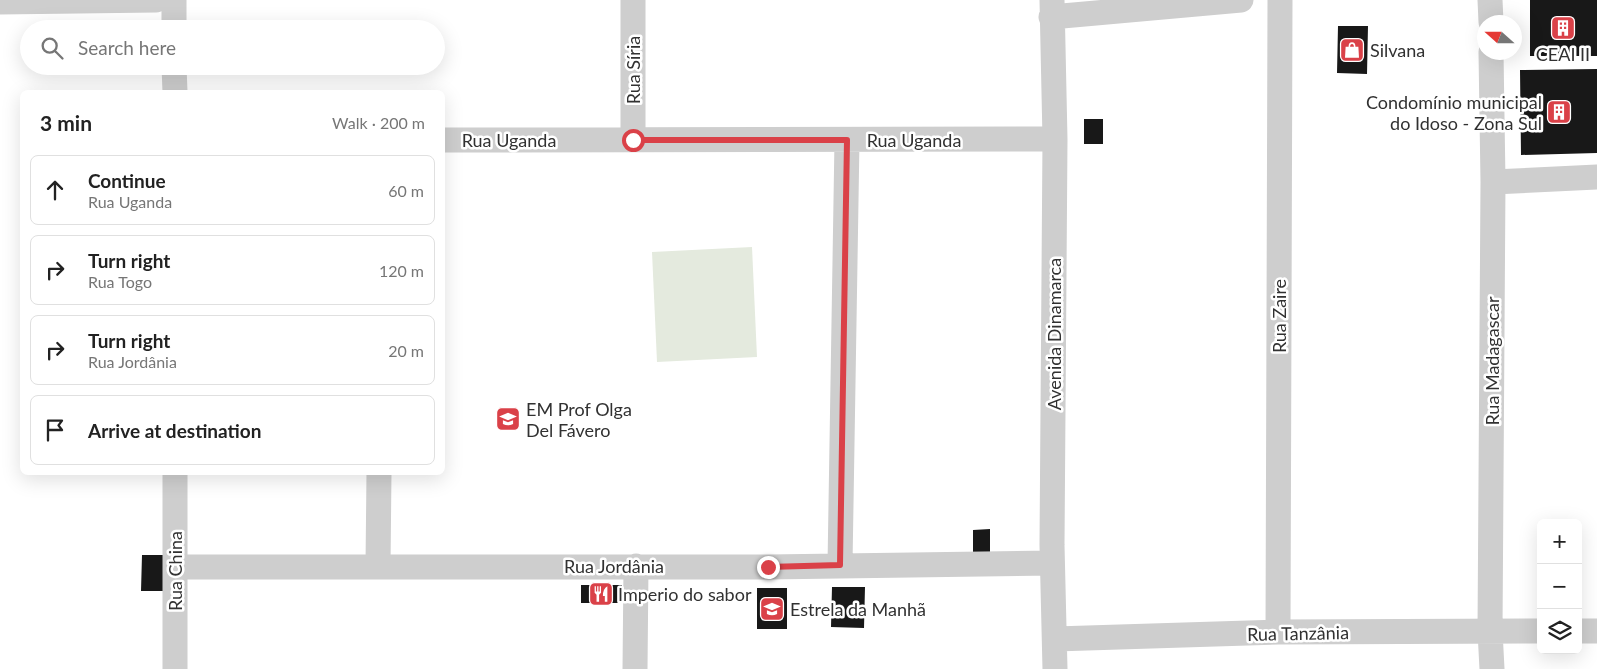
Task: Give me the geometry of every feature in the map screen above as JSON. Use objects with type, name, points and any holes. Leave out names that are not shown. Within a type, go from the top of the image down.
[{"type":"street","points":[[0,2],[156,0]]},
{"type":"street","points":[[174,0],[174,20]]},
{"type":"street","name":"Rua Síria","points":[[633,0],[633,140]]},
{"type":"street","points":[[1052,8],[1241,0]]},
{"type":"street","name":"Rua Zaire","points":[[1278,632],[1280,0]]},
{"type":"street","points":[[1490,0],[1491,15]]},
{"type":"street","name":"Avenida Dinamarca","points":[[1052,8],[1055,139],[1052,563],[1055,669]]},
{"type":"street","name":"Rua Madagascar","points":[[1491,60],[1493,182],[1490,631],[1492,669]]},
{"type":"street","points":[[174,75],[175,90]]},
{"type":"street","name":"Rua Uganda","points":[[445,140],[1055,139]]},
{"type":"street","points":[[840,565],[847,140]]},
{"type":"street","points":[[1493,182],[1597,177]]},
{"type":"street","name":"Rua China","points":[[175,475],[175,669]]},
{"type":"street","points":[[378,566],[379,475]]},
{"type":"street","name":"Rua Jordânia","points":[[175,567],[768,567],[1052,563]]},
{"type":"street","points":[[636,566],[636,669]]},
{"type":"street","name":"Rua Tanzânia","points":[[1055,639],[1278,632],[1537,631]]},
{"type":"street","points":[[1582,632],[1597,632]]},
{"type":"shaded area","points":[[752,247],[757,357],[657,362],[652,252]]},
{"type":"building","name":"CEAI II","points":[[1530,0],[1597,0],[1597,56],[1530,56]]},
{"type":"building","name":"Silvana","points":[[1338,26],[1368,26],[1367,74],[1337,73]]},
{"type":"building","name":"Condomínio municipal do Idoso - Zona Sul","points":[[1597,69],[1597,153],[1521,155],[1520,70]]},
{"type":"building","points":[[1084,119],[1103,119],[1103,144],[1084,144]]},
{"type":"building","points":[[990,529],[990,553],[973,554],[973,530]]},
{"type":"building","points":[[142,555],[166,555],[166,591],[141,591]]},
{"type":"building","name":"Imperio do sabor","points":[[581,585],[622,585],[622,603],[581,603]]},
{"type":"building","points":[[832,587],[865,587],[864,628],[831,627]]},
{"type":"building","name":"Estrela da Manhã","points":[[757,588],[787,588],[787,629],[757,629]]},
{"type":"place","name":"CEAI II","points":[[1563,28]]},
{"type":"place","name":"Silvana","points":[[1352,50]]},
{"type":"place","name":"Condomínio municipal do Idoso - Zona Sul","points":[[1559,112]]},
{"type":"place","name":"EM Prof Olga Del Fávero","points":[[508,419]]},
{"type":"place","name":"Imperio do sabor","points":[[601,594]]},
{"type":"place","name":"Estrela da Manhã","points":[[772,609]]},
{"type":"route","points":[[633,140],[847,140],[840,565],[768,567]]}]
